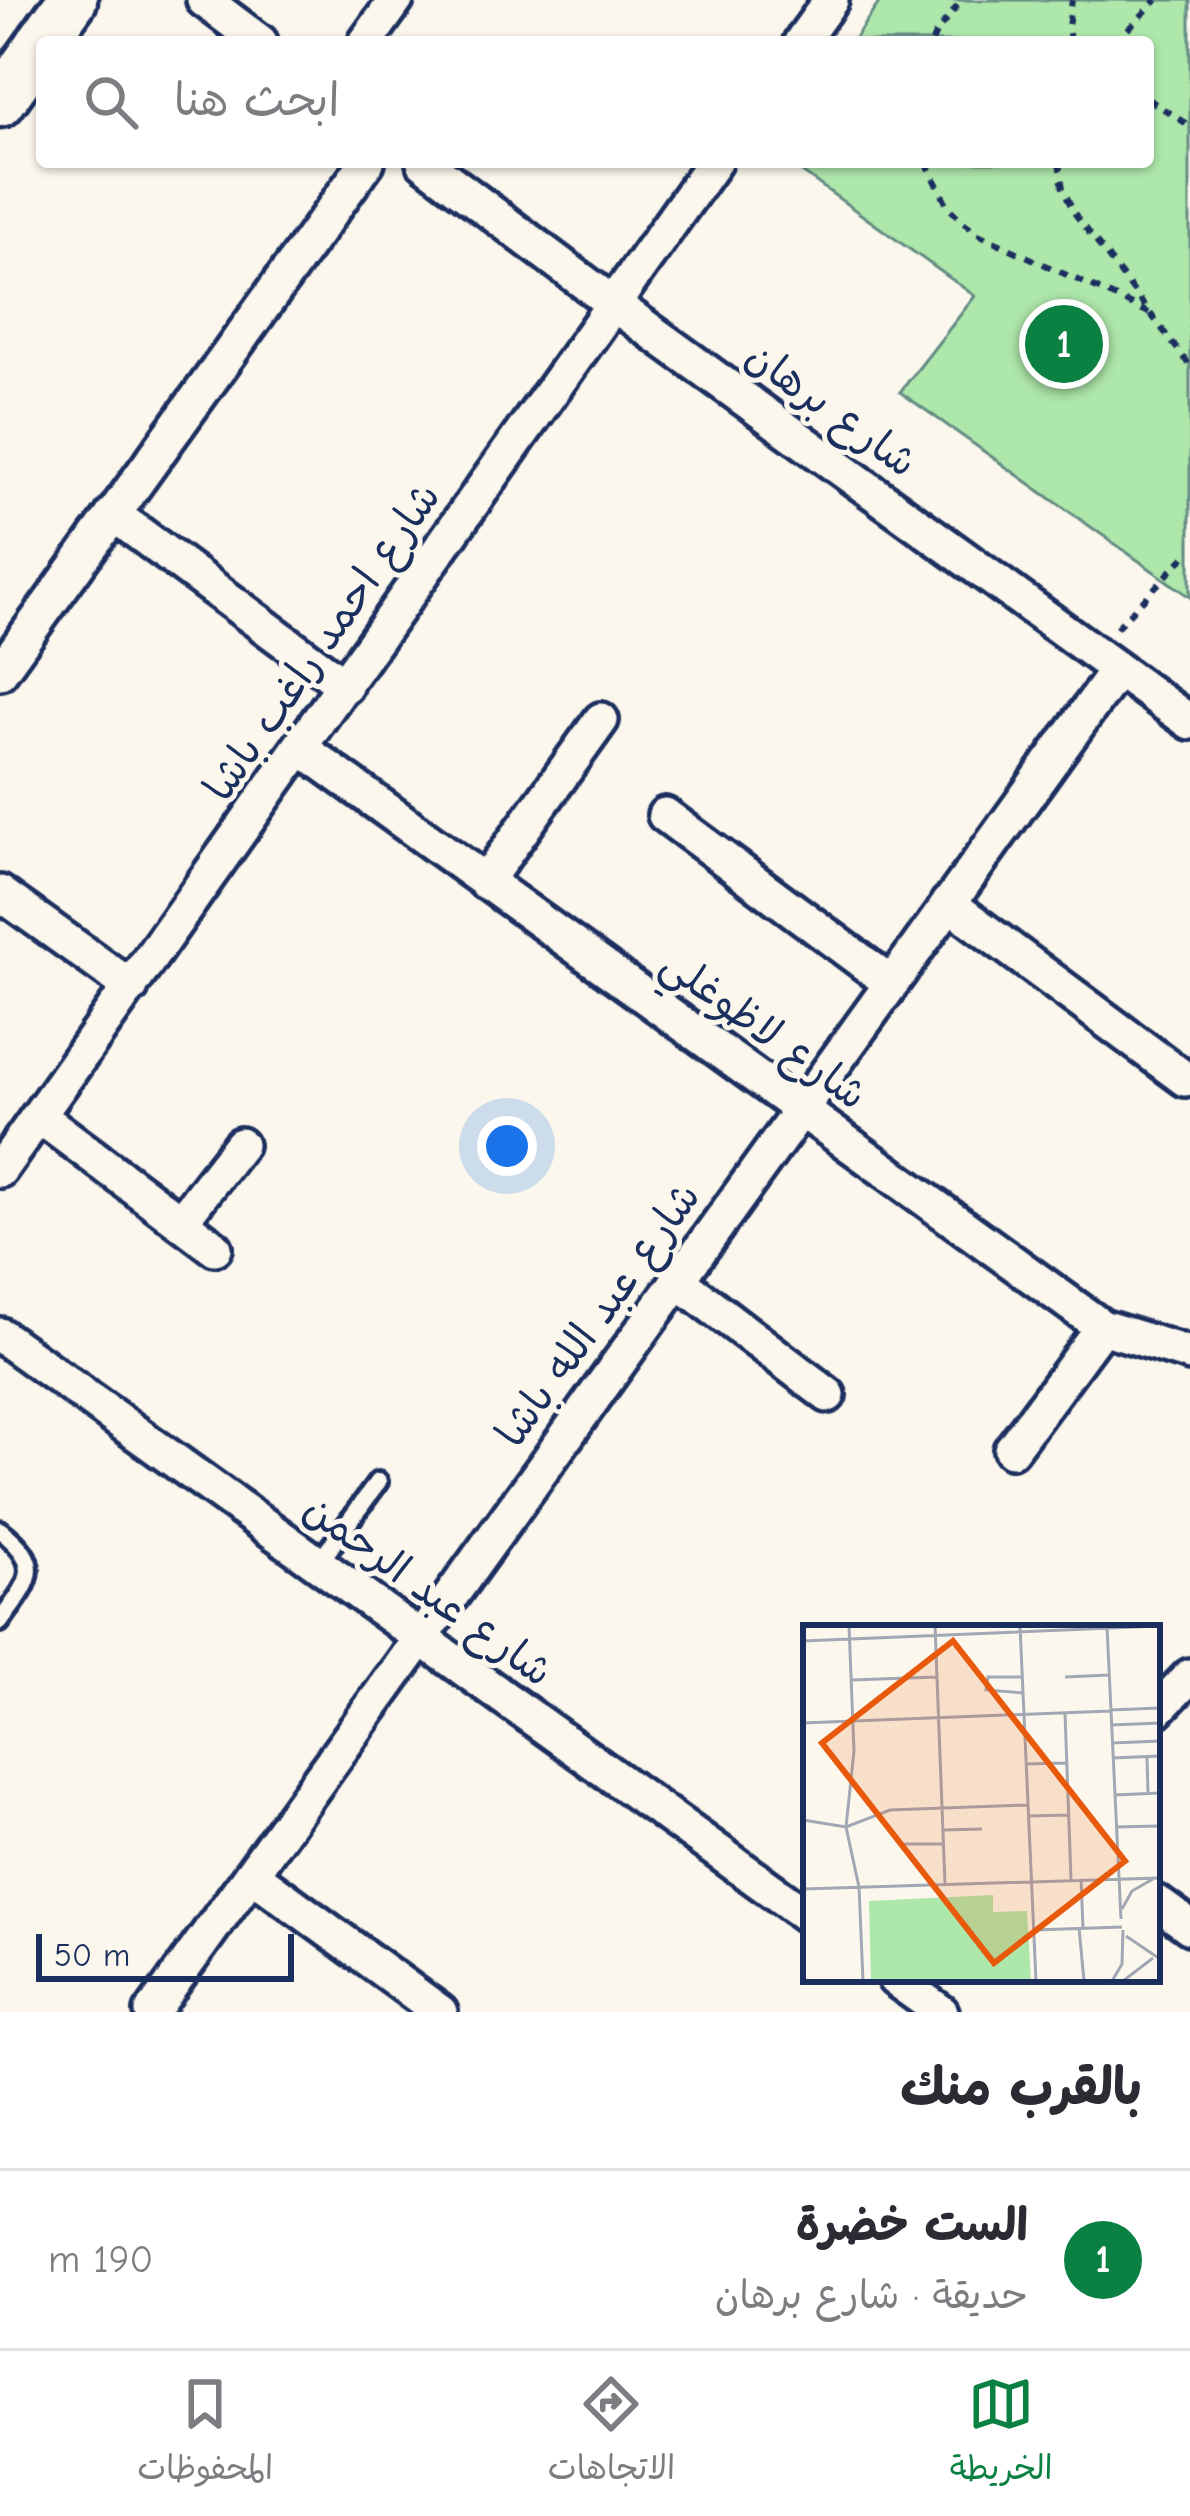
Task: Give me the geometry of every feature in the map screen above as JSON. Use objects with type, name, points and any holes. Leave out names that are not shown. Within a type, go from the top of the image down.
[{"type":"street","points":[[46,36],[72,0]]},
{"type":"street","points":[[204,0],[252,36]]},
{"type":"street","points":[[370,36],[396,0]]},
{"type":"street","points":[[803,36],[818,5]]},
{"type":"street","points":[[0,102],[36,51]]},
{"type":"street","points":[[0,672],[364,168]]},
{"type":"street","name":"شارع برهان","points":[[432,168],[1190,722]]},
{"type":"street","name":"شارع احمد راغب باشا","points":[[0,1171],[710,168]]},
{"type":"street","points":[[113,514],[345,686]]},
{"type":"street","name":"شارع عبد الله باشا","points":[[152,2012],[948,903],[1105,661]]},
{"type":"street","points":[[485,882],[601,720]]},
{"type":"street","name":"شارع لاظوغلي","points":[[301,748],[1102,1327],[1190,1354]]},
{"type":"street","points":[[664,815],[891,983]]},
{"type":"street","points":[[0,892],[130,987]]},
{"type":"street","points":[[948,903],[1184,1079]]},
{"type":"street","points":[[39,1116],[215,1248]]},
{"type":"street","points":[[182,1221],[240,1145]]},
{"type":"street","points":[[677,1280],[828,1395]]},
{"type":"street","points":[[1011,1450],[1102,1327]]},
{"type":"street","name":"شارع عبد الرحمن","points":[[0,1335],[803,1913]]},
{"type":"street","points":[[1160,1708],[1190,1676]]},
{"type":"street","points":[[251,1874],[440,2012]]},
{"type":"street","points":[[1160,1905],[1190,1927]]},
{"type":"lane","points":[[318,1564],[378,1482]]},
{"type":"lane","points":[[0,1531],[26,1553],[31,1567],[29,1582],[0,1622]]},
{"type":"path","points":[[935,36],[962,0]]},
{"type":"path","points":[[1069,36],[1072,0]]},
{"type":"path","points":[[1121,36],[1157,0]]},
{"type":"path","points":[[1154,103],[1190,126]]},
{"type":"path","points":[[929,168],[949,208],[974,232],[1149,313]]},
{"type":"path","points":[[1060,168],[1075,214],[1190,366]]},
{"type":"path","points":[[1105,661],[1190,551]]},
{"type":"green space","points":[[881,0],[1190,0],[1190,597],[900,392],[975,296],[796,168],[1154,168],[1154,36],[856,36]]},
{"type":"place","name":"الست خضرة","points":[[1064,344]]}]
